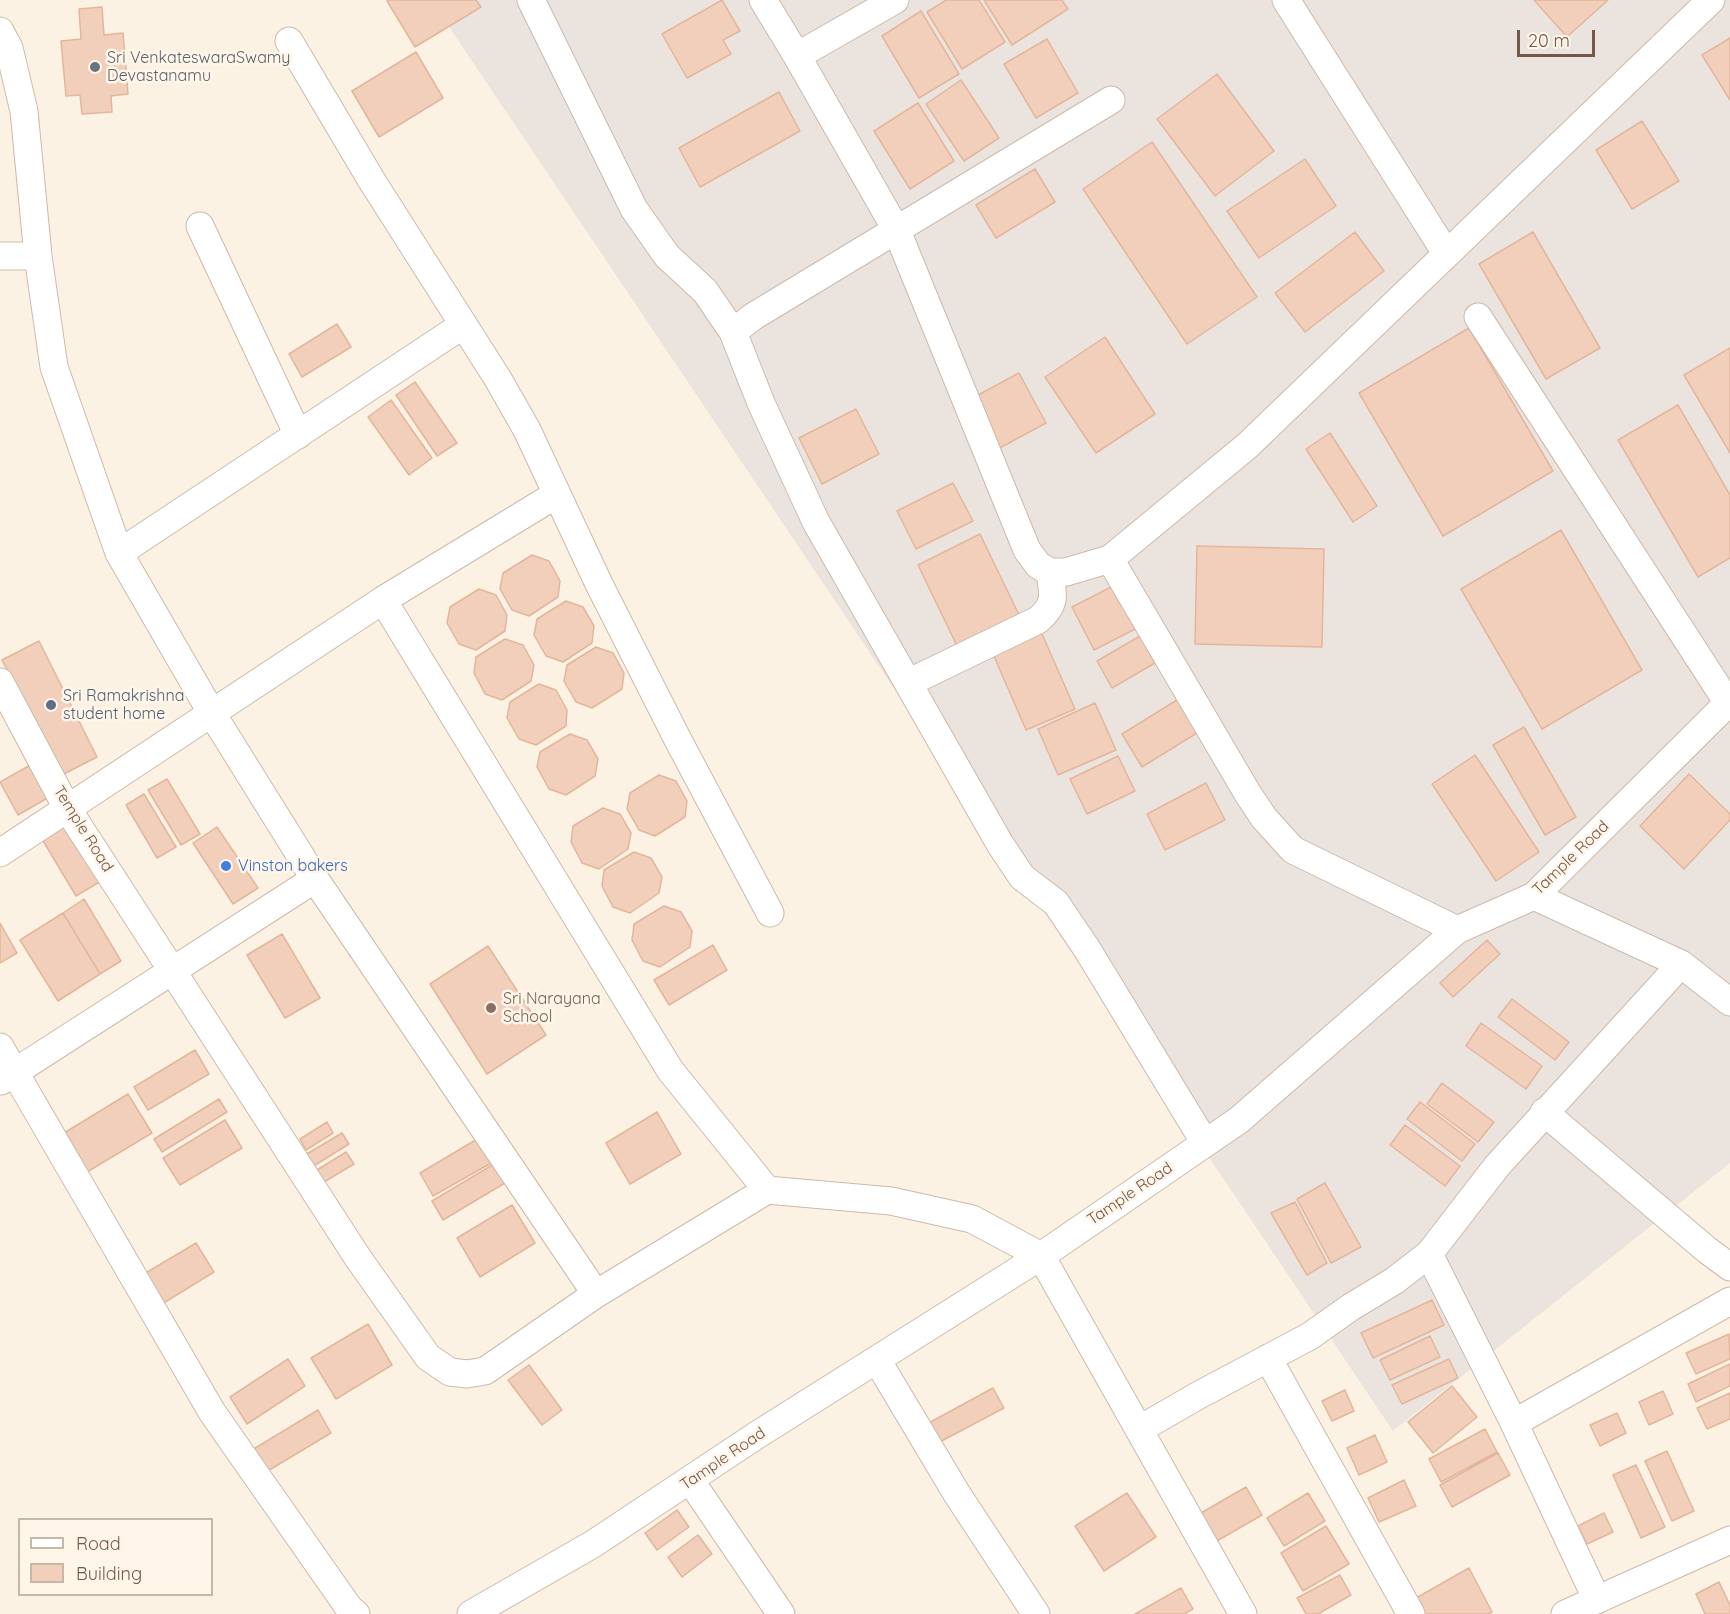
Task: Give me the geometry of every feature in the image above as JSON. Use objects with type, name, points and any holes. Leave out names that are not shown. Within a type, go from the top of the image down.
[{"type":"street","points":[[531,0],[634,209],[667,256],[705,291],[732,332],[761,403],[816,522],[999,844],[1022,877],[1056,903],[1087,949],[1205,1143]]},
{"type":"street","points":[[763,0],[897,231],[1026,550],[1038,565],[1050,572],[1066,572],[1110,559],[1246,446],[1711,0]]},
{"type":"street","points":[[797,56],[895,0]]},
{"type":"street","points":[[1286,0],[1446,253]]},
{"type":"street","points":[[0,31],[9,48],[24,111],[38,256],[54,367],[119,553],[211,712],[315,879],[596,1294]]},
{"type":"street","points":[[289,41],[372,181],[498,379],[527,430],[599,584],[677,738],[770,913]]},
{"type":"street","points":[[732,332],[754,316],[1111,100]]},
{"type":"street","points":[[200,226],[298,435]]},
{"type":"street","points":[[0,256],[38,256]]},
{"type":"street","points":[[1478,317],[1729,702]]},
{"type":"street","points":[[119,553],[463,325]]},
{"type":"street","points":[[0,853],[383,600],[557,494]]},
{"type":"street","points":[[1110,559],[1248,794],[1264,818],[1293,850],[1457,930]]},
{"type":"street","points":[[908,683],[1038,620],[1049,610],[1053,598],[1050,572]]},
{"type":"street","points":[[383,600],[670,1070],[767,1190],[891,1201],[972,1219],[1041,1256],[1243,1614]]},
{"type":"street","name":"Temple Road","points":[[0,682],[67,808],[358,1258],[428,1357],[450,1372],[467,1374],[485,1371],[596,1294],[767,1190]]},
{"type":"street","name":"Tample Road","points":[[471,1614],[593,1544],[757,1435],[1041,1256],[1239,1120],[1457,930],[1534,896],[1729,702]]},
{"type":"street","points":[[7,1077],[315,879]]},
{"type":"street","points":[[1534,896],[1681,964],[1730,1002]]},
{"type":"street","points":[[1140,1429],[1310,1336],[1351,1307],[1394,1281],[1429,1254],[1497,1166],[1681,964]]},
{"type":"street","points":[[0,1047],[7,1077],[212,1412],[349,1608],[356,1614]]},
{"type":"street","points":[[1544,1112],[1730,1267]]},
{"type":"street","points":[[1429,1254],[1514,1423],[1597,1600]]},
{"type":"street","points":[[1514,1423],[1730,1301]]},
{"type":"street","points":[[1268,1358],[1411,1614]]},
{"type":"street","points":[[877,1360],[957,1494],[1036,1614]]},
{"type":"street","points":[[690,1480],[781,1614]]},
{"type":"street","points":[[1565,1614],[1730,1540]]},
{"type":"shaded area","points":[[431,0],[1730,0],[1730,1163],[1393,1431]]},
{"type":"building","points":[[388,0],[476,0],[481,7],[415,47]]},
{"type":"building","points":[[722,0],[740,31],[723,40],[731,54],[687,78],[662,34]]},
{"type":"building","points":[[946,0],[979,0],[1005,42],[962,69],[927,12]]},
{"type":"building","points":[[984,0],[1062,0],[1068,9],[1012,45]]},
{"type":"building","points":[[1534,0],[1608,0],[1567,37]]},
{"type":"building","points":[[102,7],[104,35],[123,33],[128,94],[111,96],[112,112],[82,114],[80,95],[66,96],[61,41],[81,39],[79,9]]},
{"type":"building","points":[[921,11],[959,74],[919,98],[882,36]]},
{"type":"building","points":[[1730,38],[1730,100],[1702,55]]},
{"type":"building","points":[[1047,39],[1078,93],[1036,118],[1004,64]]},
{"type":"building","points":[[416,52],[443,98],[379,137],[352,91]]},
{"type":"building","points":[[1217,74],[1274,151],[1215,196],[1157,119]]},
{"type":"building","points":[[961,80],[999,138],[964,161],[926,104]]},
{"type":"building","points":[[779,92],[800,131],[700,187],[679,148]]},
{"type":"building","points":[[918,103],[954,161],[910,189],[874,131]]},
{"type":"building","points":[[1642,121],[1679,181],[1632,209],[1596,150]]},
{"type":"building","points":[[1152,142],[1257,297],[1187,344],[1083,189]]},
{"type":"building","points":[[1305,159],[1336,206],[1259,258],[1227,211]]},
{"type":"building","points":[[1035,169],[1055,202],[996,238],[976,205]]},
{"type":"building","points":[[1355,232],[1384,271],[1305,332],[1275,293]]},
{"type":"building","points":[[1533,232],[1600,348],[1546,379],[1479,264]]},
{"type":"building","points":[[337,324],[351,347],[302,377],[289,354]]},
{"type":"building","points":[[1469,328],[1553,471],[1443,536],[1359,393]]},
{"type":"building","points":[[1105,337],[1155,414],[1096,453],[1045,377]]},
{"type":"building","points":[[1730,348],[1730,453],[1684,375]]},
{"type":"building","points":[[1019,373],[1046,423],[996,450],[969,400]]},
{"type":"building","points":[[415,382],[457,443],[437,456],[396,395]]},
{"type":"building","points":[[391,400],[432,458],[409,475],[368,417]]},
{"type":"building","points":[[1678,405],[1730,495],[1730,558],[1698,577],[1618,440]]},
{"type":"building","points":[[856,409],[879,454],[822,484],[799,438]]},
{"type":"building","points":[[1330,433],[1377,506],[1353,522],[1306,449]]},
{"type":"building","points":[[953,483],[973,521],[916,549],[897,511]]},
{"type":"building","points":[[1561,530],[1642,670],[1542,729],[1461,589]]},
{"type":"building","points":[[980,534],[1021,619],[959,650],[918,565]]},
{"type":"building","points":[[1197,546],[1324,549],[1322,647],[1195,644]]},
{"type":"building","points":[[532,555],[549,561],[560,581],[558,597],[529,616],[512,610],[500,589],[503,573]]},
{"type":"building","points":[[1121,582],[1143,625],[1094,650],[1072,607]]},
{"type":"building","points":[[479,589],[496,595],[507,615],[505,631],[476,650],[459,644],[447,623],[450,607]]},
{"type":"building","points":[[566,601],[583,607],[594,626],[592,643],[563,662],[546,656],[534,635],[537,619]]},
{"type":"building","points":[[1038,625],[1075,709],[1026,730],[990,647]]},
{"type":"building","points":[[1140,636],[1155,663],[1112,688],[1097,661]]},
{"type":"building","points":[[505,639],[523,645],[534,665],[531,681],[502,700],[485,694],[474,673],[476,657]]},
{"type":"building","points":[[39,641],[97,757],[60,776],[2,660]]},
{"type":"building","points":[[596,647],[613,653],[624,673],[622,689],[592,708],[576,702],[564,681],[567,665]]},
{"type":"building","points":[[539,684],[556,690],[567,710],[566,726],[536,745],[519,739],[507,718],[510,702]]},
{"type":"building","points":[[1185,695],[1205,728],[1142,767],[1122,734]]},
{"type":"building","points":[[1095,703],[1116,750],[1058,775],[1038,729]]},
{"type":"building","points":[[1524,727],[1576,817],[1545,835],[1493,745]]},
{"type":"building","points":[[570,734],[587,740],[598,759],[595,776],[566,795],[549,789],[537,767],[540,752]]},
{"type":"building","points":[[1475,755],[1539,852],[1496,881],[1432,784]]},
{"type":"building","points":[[1118,756],[1135,791],[1087,814],[1070,779]]},
{"type":"building","points":[[32,764],[51,796],[18,815],[0,782]]},
{"type":"building","points":[[1689,774],[1730,814],[1730,820],[1684,869],[1640,826]]},
{"type":"building","points":[[659,775],[676,781],[687,801],[685,817],[655,836],[639,830],[627,809],[630,793]]},
{"type":"building","points":[[167,779],[200,834],[181,845],[148,790]]},
{"type":"building","points":[[1206,783],[1225,820],[1165,850],[1147,814]]},
{"type":"building","points":[[144,794],[176,847],[157,858],[126,805]]},
{"type":"building","points":[[603,808],[620,814],[631,833],[628,849],[599,869],[582,863],[571,842],[573,826]]},
{"type":"building","points":[[63,819],[101,881],[76,896],[39,834]]},
{"type":"building","points":[[217,827],[258,888],[233,904],[193,843]]},
{"type":"building","points":[[634,852],[651,858],[662,877],[659,893],[630,913],[613,907],[602,886],[604,870]]},
{"type":"building","points":[[84,899],[121,961],[100,974],[63,913]]},
{"type":"building","points":[[664,906],[681,912],[692,931],[690,947],[660,967],[643,961],[632,940],[634,924]]},
{"type":"building","points":[[63,913],[100,974],[58,1001],[20,940]]},
{"type":"building","points":[[0,923],[17,953],[0,963]]},
{"type":"building","points":[[282,934],[320,998],[285,1018],[247,955]]},
{"type":"building","points":[[1487,940],[1500,954],[1453,997],[1440,983]]},
{"type":"building","points":[[713,945],[727,970],[669,1005],[654,980]]},
{"type":"building","points":[[488,946],[546,1035],[487,1074],[430,984]]},
{"type":"building","points":[[1512,999],[1569,1042],[1555,1060],[1498,1017]]},
{"type":"building","points":[[1481,1023],[1542,1066],[1526,1089],[1466,1046]]},
{"type":"building","points":[[195,1050],[209,1074],[148,1110],[134,1087]]},
{"type":"building","points":[[1442,1083],[1494,1122],[1478,1142],[1427,1104]]},
{"type":"building","points":[[128,1094],[152,1133],[87,1172],[64,1133]]},
{"type":"building","points":[[219,1099],[227,1112],[162,1152],[154,1139]]},
{"type":"building","points":[[1420,1102],[1475,1144],[1462,1161],[1407,1119]]},
{"type":"building","points":[[657,1112],[681,1154],[630,1184],[606,1143]]},
{"type":"building","points":[[225,1120],[242,1148],[180,1185],[163,1158]]},
{"type":"building","points":[[327,1122],[333,1133],[306,1150],[300,1139]]},
{"type":"building","points":[[1405,1125],[1460,1166],[1445,1186],[1390,1145]]},
{"type":"building","points":[[342,1133],[349,1144],[312,1167],[305,1155]]},
{"type":"building","points":[[479,1138],[493,1162],[433,1196],[420,1173]]},
{"type":"building","points":[[346,1152],[354,1164],[324,1182],[317,1170]]},
{"type":"building","points":[[494,1164],[505,1183],[443,1220],[432,1201]]},
{"type":"building","points":[[1325,1183],[1361,1247],[1331,1263],[1297,1199]]},
{"type":"building","points":[[1295,1202],[1327,1263],[1307,1275],[1271,1213]]},
{"type":"building","points":[[512,1205],[535,1243],[480,1277],[457,1238]]},
{"type":"building","points":[[196,1243],[214,1272],[162,1304],[144,1274]]},
{"type":"building","points":[[1432,1300],[1444,1325],[1373,1358],[1361,1333]]},
{"type":"building","points":[[368,1324],[392,1365],[336,1399],[311,1358]]},
{"type":"building","points":[[1729,1334],[1730,1359],[1696,1374],[1686,1353]]},
{"type":"building","points":[[1430,1336],[1440,1357],[1390,1380],[1380,1360]]},
{"type":"building","points":[[288,1359],[305,1386],[247,1424],[230,1397]]},
{"type":"building","points":[[1449,1359],[1458,1378],[1402,1404],[1392,1385]]},
{"type":"building","points":[[1730,1364],[1730,1386],[1696,1402],[1688,1384]]},
{"type":"building","points":[[529,1365],[562,1410],[542,1425],[508,1380]]},
{"type":"building","points":[[1452,1386],[1477,1417],[1433,1453],[1408,1422]]},
{"type":"building","points":[[993,1388],[1004,1408],[936,1444],[925,1425]]},
{"type":"building","points":[[1345,1390],[1354,1411],[1332,1421],[1322,1401]]},
{"type":"building","points":[[1663,1391],[1673,1414],[1649,1425],[1639,1402]]},
{"type":"building","points":[[1730,1393],[1730,1419],[1707,1429],[1697,1408]]},
{"type":"building","points":[[318,1410],[331,1433],[266,1472],[252,1450]]},
{"type":"building","points":[[1617,1413],[1626,1433],[1600,1446],[1590,1425]]},
{"type":"building","points":[[1485,1429],[1497,1452],[1441,1482],[1429,1459]]},
{"type":"building","points":[[1375,1435],[1387,1462],[1359,1475],[1347,1448]]},
{"type":"building","points":[[1667,1451],[1694,1511],[1672,1521],[1645,1461]]},
{"type":"building","points":[[1498,1453],[1510,1475],[1452,1507],[1440,1485]]},
{"type":"building","points":[[1636,1465],[1665,1527],[1641,1538],[1613,1475]]},
{"type":"building","points":[[1404,1480],[1416,1506],[1379,1522],[1368,1498]]},
{"type":"building","points":[[1246,1487],[1262,1515],[1210,1545],[1194,1517]]},
{"type":"building","points":[[1127,1493],[1156,1537],[1104,1571],[1075,1526]]},
{"type":"building","points":[[1308,1493],[1325,1521],[1284,1546],[1267,1518]]},
{"type":"building","points":[[677,1510],[689,1527],[657,1550],[645,1533]]},
{"type":"building","points":[[1604,1513],[1613,1532],[1587,1544],[1578,1526]]},
{"type":"building","points":[[1326,1526],[1349,1564],[1303,1591],[1281,1553]]},
{"type":"building","points":[[698,1535],[712,1554],[682,1577],[668,1557]]},
{"type":"building","points":[[1469,1568],[1492,1612],[1488,1614],[1416,1614],[1409,1602]]},
{"type":"building","points":[[1340,1575],[1351,1595],[1318,1614],[1306,1614],[1297,1598]]},
{"type":"building","points":[[1719,1582],[1730,1605],[1730,1614],[1705,1614],[1696,1594]]},
{"type":"building","points":[[1181,1588],[1193,1609],[1184,1614],[1135,1614]]},
{"type":"place","name":"Sri VenkateswaraSwamy Devastanamu","points":[[95,67]]},
{"type":"place","name":"Sri Ramakrishna student home","points":[[51,705]]},
{"type":"place","name":"Vinston bakers","points":[[226,866]]},
{"type":"place","name":"Sri Narayana School","points":[[491,1008]]}]
